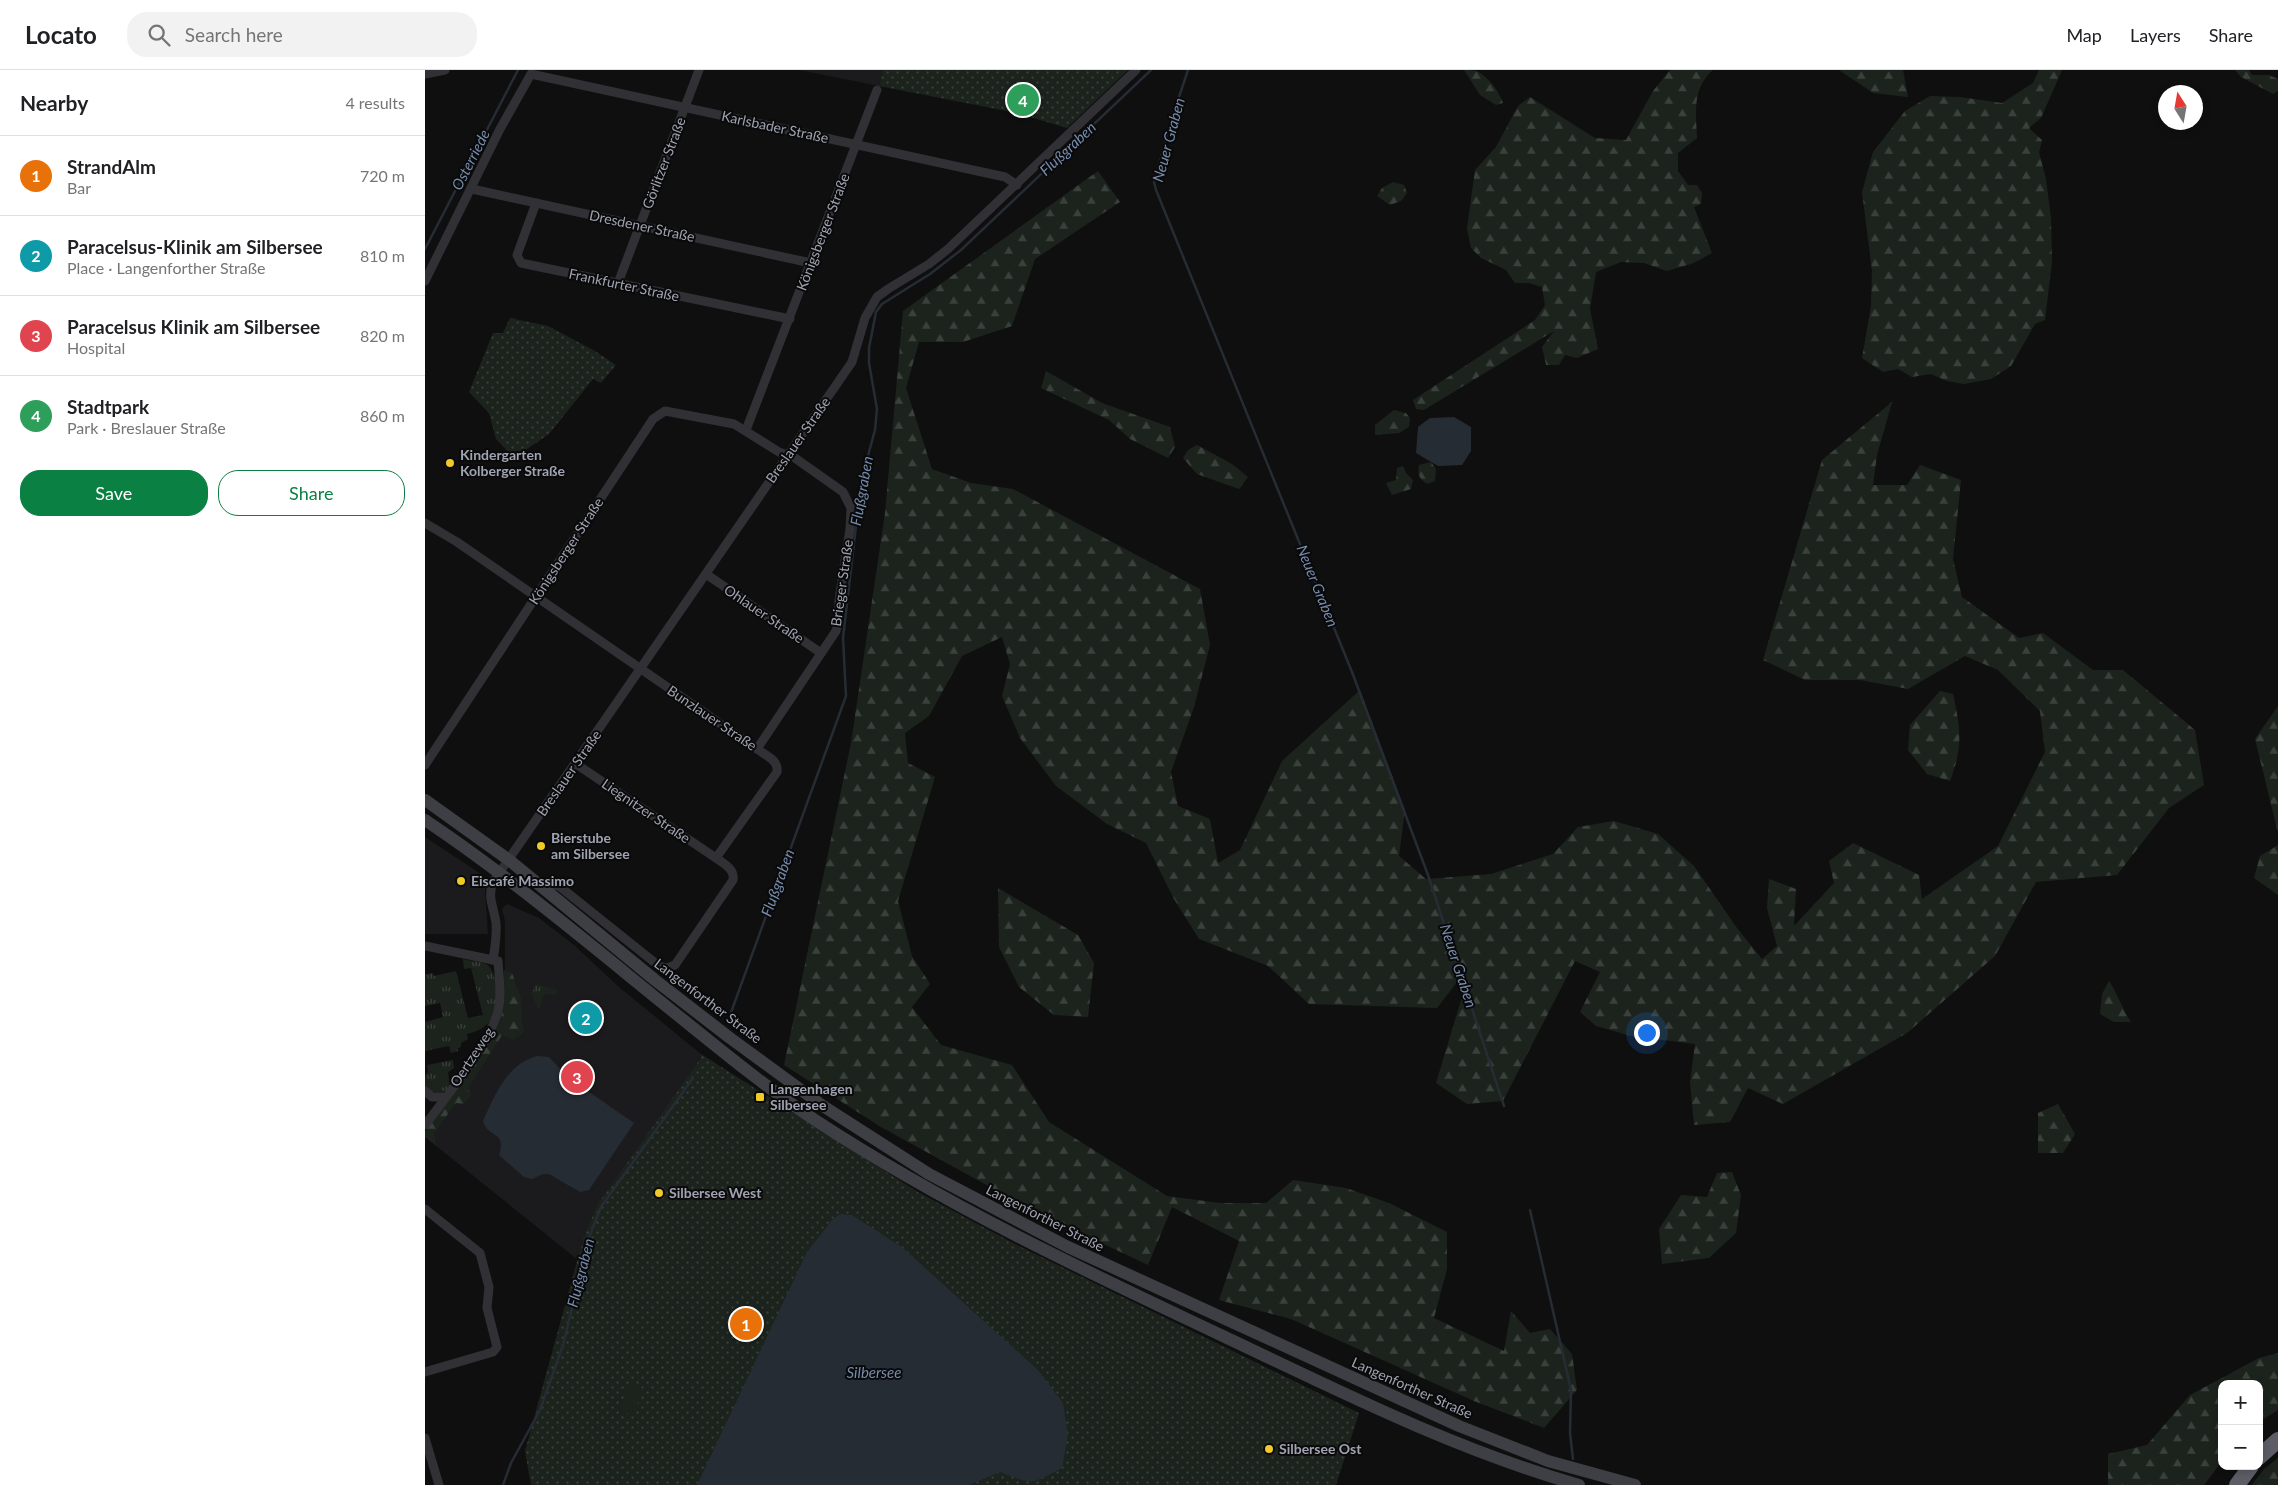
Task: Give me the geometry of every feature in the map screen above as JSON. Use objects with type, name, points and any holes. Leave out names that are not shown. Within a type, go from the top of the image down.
[{"type":"highway","points":[[2263,1453],[2278,1440]]},
{"type":"highway","points":[[2237,1485],[2248,1470]]},
{"type":"main road","name":"Langenforther Straße","points":[[425,800],[509,860],[655,980],[803,1092],[860,1131],[975,1200],[1145,1284],[1459,1426],[1548,1460],[1635,1485]]},
{"type":"main road","name":"Langenforther Straße","points":[[425,820],[499,872],[711,1042],[788,1100],[922,1186],[1042,1250],[1367,1404],[1499,1460],[1579,1485]]},
{"type":"street","points":[[425,74],[442,70]]},
{"type":"street","name":"Görlitzer Straße","points":[[618,283],[699,70]]},
{"type":"street","name":"Breslauer Straße","points":[[509,860],[852,362],[865,318],[877,297],[929,264],[1017,185],[1136,70]]},
{"type":"street","name":"Karlsbader Straße","points":[[472,189],[500,129],[531,74],[1005,177],[1017,185]]},
{"type":"street","name":"Königsberger Straße","points":[[746,430],[877,90]]},
{"type":"street","points":[[425,280],[472,189]]},
{"type":"street","name":"Dresdener Straße","points":[[472,189],[811,263]]},
{"type":"street","name":"Frankfurter Straße","points":[[536,204],[517,255],[521,263],[790,319]]},
{"type":"street","name":"Königsberger Straße","points":[[425,765],[653,419],[660,413],[665,411],[734,424],[779,452],[788,455]]},
{"type":"street","name":"Brieger Straße","points":[[757,749],[831,641],[838,623],[839,600],[850,530],[851,508],[843,492],[788,455]]},
{"type":"street","name":"Bunzlauer Straße","points":[[425,523],[775,762],[777,772],[716,858]]},
{"type":"street","name":"Ohlauer Straße","points":[[706,574],[821,653]]},
{"type":"street","name":"Liegnitzer Straße","points":[[540,885],[559,886],[659,966],[667,968],[675,965],[733,880],[732,870],[716,858],[576,764]]},
{"type":"street","name":"Oertzeweg","points":[[425,1125],[446,1098],[490,1031],[495,1020],[500,999],[496,960],[496,922],[490,888],[499,872],[509,860]]},
{"type":"street","points":[[425,946],[496,960]]},
{"type":"street","name":"Oertzeweg","points":[[425,1091],[432,1097],[446,1098]]},
{"type":"street","points":[[425,1209],[479,1253],[489,1287],[487,1308],[497,1347],[493,1352],[425,1372]]},
{"type":"street","points":[[425,1438],[439,1485]]},
{"type":"shaded area","points":[[799,70],[883,70],[879,86]]},
{"type":"shaded area","points":[[425,837],[478,872],[487,882],[485,891],[488,934],[425,934]]},
{"type":"shaded area","points":[[507,904],[539,918],[574,945],[619,987],[701,1054],[701,1058],[584,1236],[578,1260],[425,1137],[425,1132],[477,1060],[501,1020],[505,991],[505,921],[502,909]]},
{"type":"green space","points":[[883,70],[1128,70],[1067,128],[1017,113],[879,86]]},
{"type":"green space","points":[[1464,70],[1476,71],[1485,76],[1496,89],[1503,103],[1496,105],[1480,95]]},
{"type":"green space","points":[[1670,70],[1713,70],[1706,77],[1698,93],[1696,110],[1697,138],[1678,153],[1678,171],[1688,185],[1697,185],[1702,193],[1701,204],[1694,207],[1712,253],[1694,263],[1667,271],[1644,263],[1621,262],[1596,272],[1590,309],[1598,349],[1577,358],[1565,355],[1559,365],[1546,365],[1542,347],[1554,331],[1424,410],[1416,409],[1413,400],[1535,320],[1545,305],[1542,287],[1529,283],[1515,283],[1506,270],[1481,258],[1471,248],[1467,228],[1475,170],[1496,147],[1518,106],[1530,97],[1595,138],[1626,140],[1653,91]]},
{"type":"green space","points":[[1839,70],[1903,70],[1908,97],[1873,93]]},
{"type":"green space","points":[[2039,70],[2062,70],[2041,118],[2029,128],[2042,140],[2039,152],[2046,179],[2051,218],[2052,262],[2045,320],[2035,324],[2011,366],[1991,379],[1964,384],[1947,381],[1931,374],[1912,377],[1898,369],[1883,372],[1862,358],[1871,306],[1872,271],[1862,192],[1873,152],[1905,111],[1930,96],[1960,97],[2002,103],[2033,83]]},
{"type":"green space","points":[[2235,70],[2249,70],[2252,75],[2269,75],[2278,79],[2278,91],[2273,94],[2241,77]]},
{"type":"green space","points":[[1098,171],[1120,202],[1035,259],[1012,326],[963,342],[919,342],[906,388],[932,469],[971,483],[1013,489],[1200,589],[1210,645],[1194,707],[1171,772],[1178,806],[1210,819],[1218,863],[1240,850],[1282,761],[1360,690],[1405,810],[1399,856],[1426,879],[1491,874],[1553,854],[1578,827],[1614,821],[1658,834],[1694,866],[1737,928],[1762,959],[1777,946],[1767,908],[1769,879],[1796,889],[1794,926],[1834,883],[1829,861],[1853,843],[1919,875],[1922,899],[1998,846],[2045,752],[2040,711],[1998,670],[1965,656],[1908,689],[1860,680],[1805,680],[1763,660],[1822,460],[1892,402],[1877,455],[1873,485],[1907,485],[1920,465],[1961,480],[1953,559],[1962,597],[2019,638],[2043,633],[2093,670],[2123,670],[2195,730],[2204,785],[2169,808],[2117,875],[2036,882],[1995,956],[1907,1033],[1783,1104],[1748,1088],[1730,1122],[1694,1125],[1690,1082],[1695,1044],[1631,1036],[1596,1026],[1580,1012],[1600,972],[1575,961],[1503,1101],[1467,1104],[1436,1083],[1462,997],[1460,978],[1437,1008],[1309,1004],[1268,966],[1199,939],[1174,899],[1146,843],[1107,824],[1056,786],[1020,738],[1002,696],[1010,664],[1002,637],[962,656],[929,716],[905,733],[908,763],[935,777],[898,901],[912,956],[930,984],[912,1007],[941,1045],[1012,1065],[1049,1122],[1167,1196],[1220,1203],[1266,1203],[1293,1180],[1346,1188],[1389,1203],[1447,1232],[1447,1269],[1434,1318],[1504,1351],[1511,1311],[1530,1333],[1550,1329],[1572,1354],[1577,1390],[1544,1428],[1474,1401],[1291,1319],[1219,1300],[1239,1241],[1172,1207],[1148,1265],[1032,1210],[881,1127],[784,1065],[851,743],[885,513],[903,311]]},
{"type":"green space","points":[[1393,182],[1404,185],[1407,193],[1401,201],[1390,205],[1377,196],[1382,188]]},
{"type":"green space","points":[[510,318],[548,326],[595,351],[616,365],[601,383],[593,379],[549,434],[514,458],[496,439],[489,413],[469,392],[493,333],[503,333]]},
{"type":"green space","points":[[1046,371],[1102,403],[1170,427],[1175,447],[1168,458],[1130,439],[1109,420],[1041,388]]},
{"type":"green space","points":[[1394,410],[1406,413],[1410,418],[1409,427],[1399,433],[1375,435],[1375,425]]},
{"type":"green space","points":[[1197,445],[1232,464],[1248,477],[1239,489],[1197,474],[1183,458],[1188,450]]},
{"type":"green space","points":[[1431,462],[1436,469],[1435,481],[1427,484],[1419,476],[1419,465]]},
{"type":"green space","points":[[1403,466],[1406,473],[1413,480],[1411,489],[1392,495],[1386,483],[1396,480],[1397,468]]},
{"type":"green space","points":[[1940,691],[1953,694],[1958,718],[1959,748],[1950,781],[1927,774],[1908,750],[1910,725]]},
{"type":"green space","points":[[2278,706],[2278,833],[2255,739]]},
{"type":"green space","points":[[2278,845],[2278,895],[2254,878],[2260,856]]},
{"type":"green space","points":[[998,888],[1078,935],[1094,963],[1088,1017],[1054,1015],[1019,987],[999,947]]},
{"type":"green space","points":[[463,959],[486,964],[493,974],[497,998],[492,1018],[478,1030],[467,1034],[468,1039],[461,1043],[458,1051],[451,1053],[449,1046],[425,1051],[425,1022],[443,1017],[440,1003],[425,1006],[425,974],[433,973],[434,976],[456,971],[468,1018],[483,1015],[471,968],[464,969]]},
{"type":"green space","points":[[504,970],[512,973],[521,999],[524,1032],[514,1040],[502,1035],[468,1088],[471,1095],[464,1104],[456,1103],[434,1133],[436,1145],[425,1137],[425,1132],[477,1063],[494,1034],[503,1008]]},
{"type":"green space","points":[[2109,981],[2131,1022],[2114,1022],[2100,1014],[2102,994]]},
{"type":"green space","points":[[535,984],[558,990],[556,995],[544,994],[539,1010],[532,995]]},
{"type":"green space","points":[[701,1054],[918,1192],[1015,1244],[1359,1413],[1336,1485],[531,1485],[525,1451],[584,1236],[598,1204],[701,1058]]},
{"type":"green space","points":[[453,1060],[454,1068],[448,1072],[450,1088],[437,1092],[425,1087],[425,1076],[428,1072],[427,1065]]},
{"type":"green space","points":[[2058,1104],[2075,1134],[2063,1153],[2038,1153],[2038,1113]]},
{"type":"green space","points":[[1732,1172],[1741,1195],[1736,1233],[1709,1258],[1662,1264],[1659,1229],[1681,1195],[1707,1197],[1717,1173]]},
{"type":"green space","points":[[2278,1353],[2278,1410],[2263,1419],[2263,1380],[2218,1380],[2218,1466],[2204,1485],[2108,1485],[2108,1454],[2147,1445],[2190,1395],[2259,1358]]},
{"type":"green space","points":[[632,1383],[645,1390],[631,1415],[618,1408]]},
{"type":"green space","points":[[2278,1458],[2278,1485],[2252,1485],[2264,1469]]},
{"type":"water","points":[[1454,417],[1471,427],[1471,451],[1462,465],[1438,466],[1416,453],[1418,427],[1430,418]]},
{"type":"water","points":[[537,1056],[549,1057],[569,1078],[634,1123],[589,1190],[580,1192],[549,1174],[543,1174],[532,1179],[524,1177],[499,1155],[501,1142],[499,1138],[485,1127],[483,1121],[503,1082],[518,1066]]},
{"type":"water","name":"Silbersee","points":[[840,1214],[852,1215],[903,1248],[1038,1370],[1063,1403],[1068,1435],[1062,1468],[1043,1478],[1032,1481],[1026,1481],[1000,1472],[969,1485],[697,1485],[807,1252],[832,1220]]},
{"type":"waterway","name":"Osterriede","points":[[425,249],[518,70]]},
{"type":"waterway","name":"Flußgraben","points":[[729,1018],[846,696],[843,638],[857,517],[875,430],[877,409],[869,363],[869,348],[876,312],[882,304],[930,274],[961,250],[1151,70]]},
{"type":"waterway","name":"Neuer Graben","points":[[1188,70],[1154,182],[1156,190],[1352,672],[1428,875],[1504,1106]]},
{"type":"waterway","name":"Flußgraben","points":[[503,1485],[511,1463],[540,1410],[563,1345],[590,1235],[601,1207],[693,1078]]},
{"type":"waterway","name":"Neuer Graben","points":[[1530,1210],[1571,1390],[1570,1433],[1573,1459]]},
{"type":"place","name":"Stadtpark","points":[[1023,100]]},
{"type":"place","name":"Kindergarten Kolberger Straße","points":[[450,463]]},
{"type":"place","name":"Bierstube am Silbersee","points":[[541,846]]},
{"type":"place","name":"Eiscafé Massimo","points":[[461,881]]},
{"type":"place","name":"Paracelsus-Klinik am Silbersee","points":[[586,1018]]},
{"type":"place","name":"Paracelsus Klinik am Silbersee","points":[[577,1077]]},
{"type":"place","name":"Langenhagen Silbersee","points":[[760,1097]]},
{"type":"place","name":"Silbersee West","points":[[659,1193]]},
{"type":"place","name":"StrandAlm","points":[[746,1324]]},
{"type":"place","name":"Silbersee Ost","points":[[1269,1449]]}]
